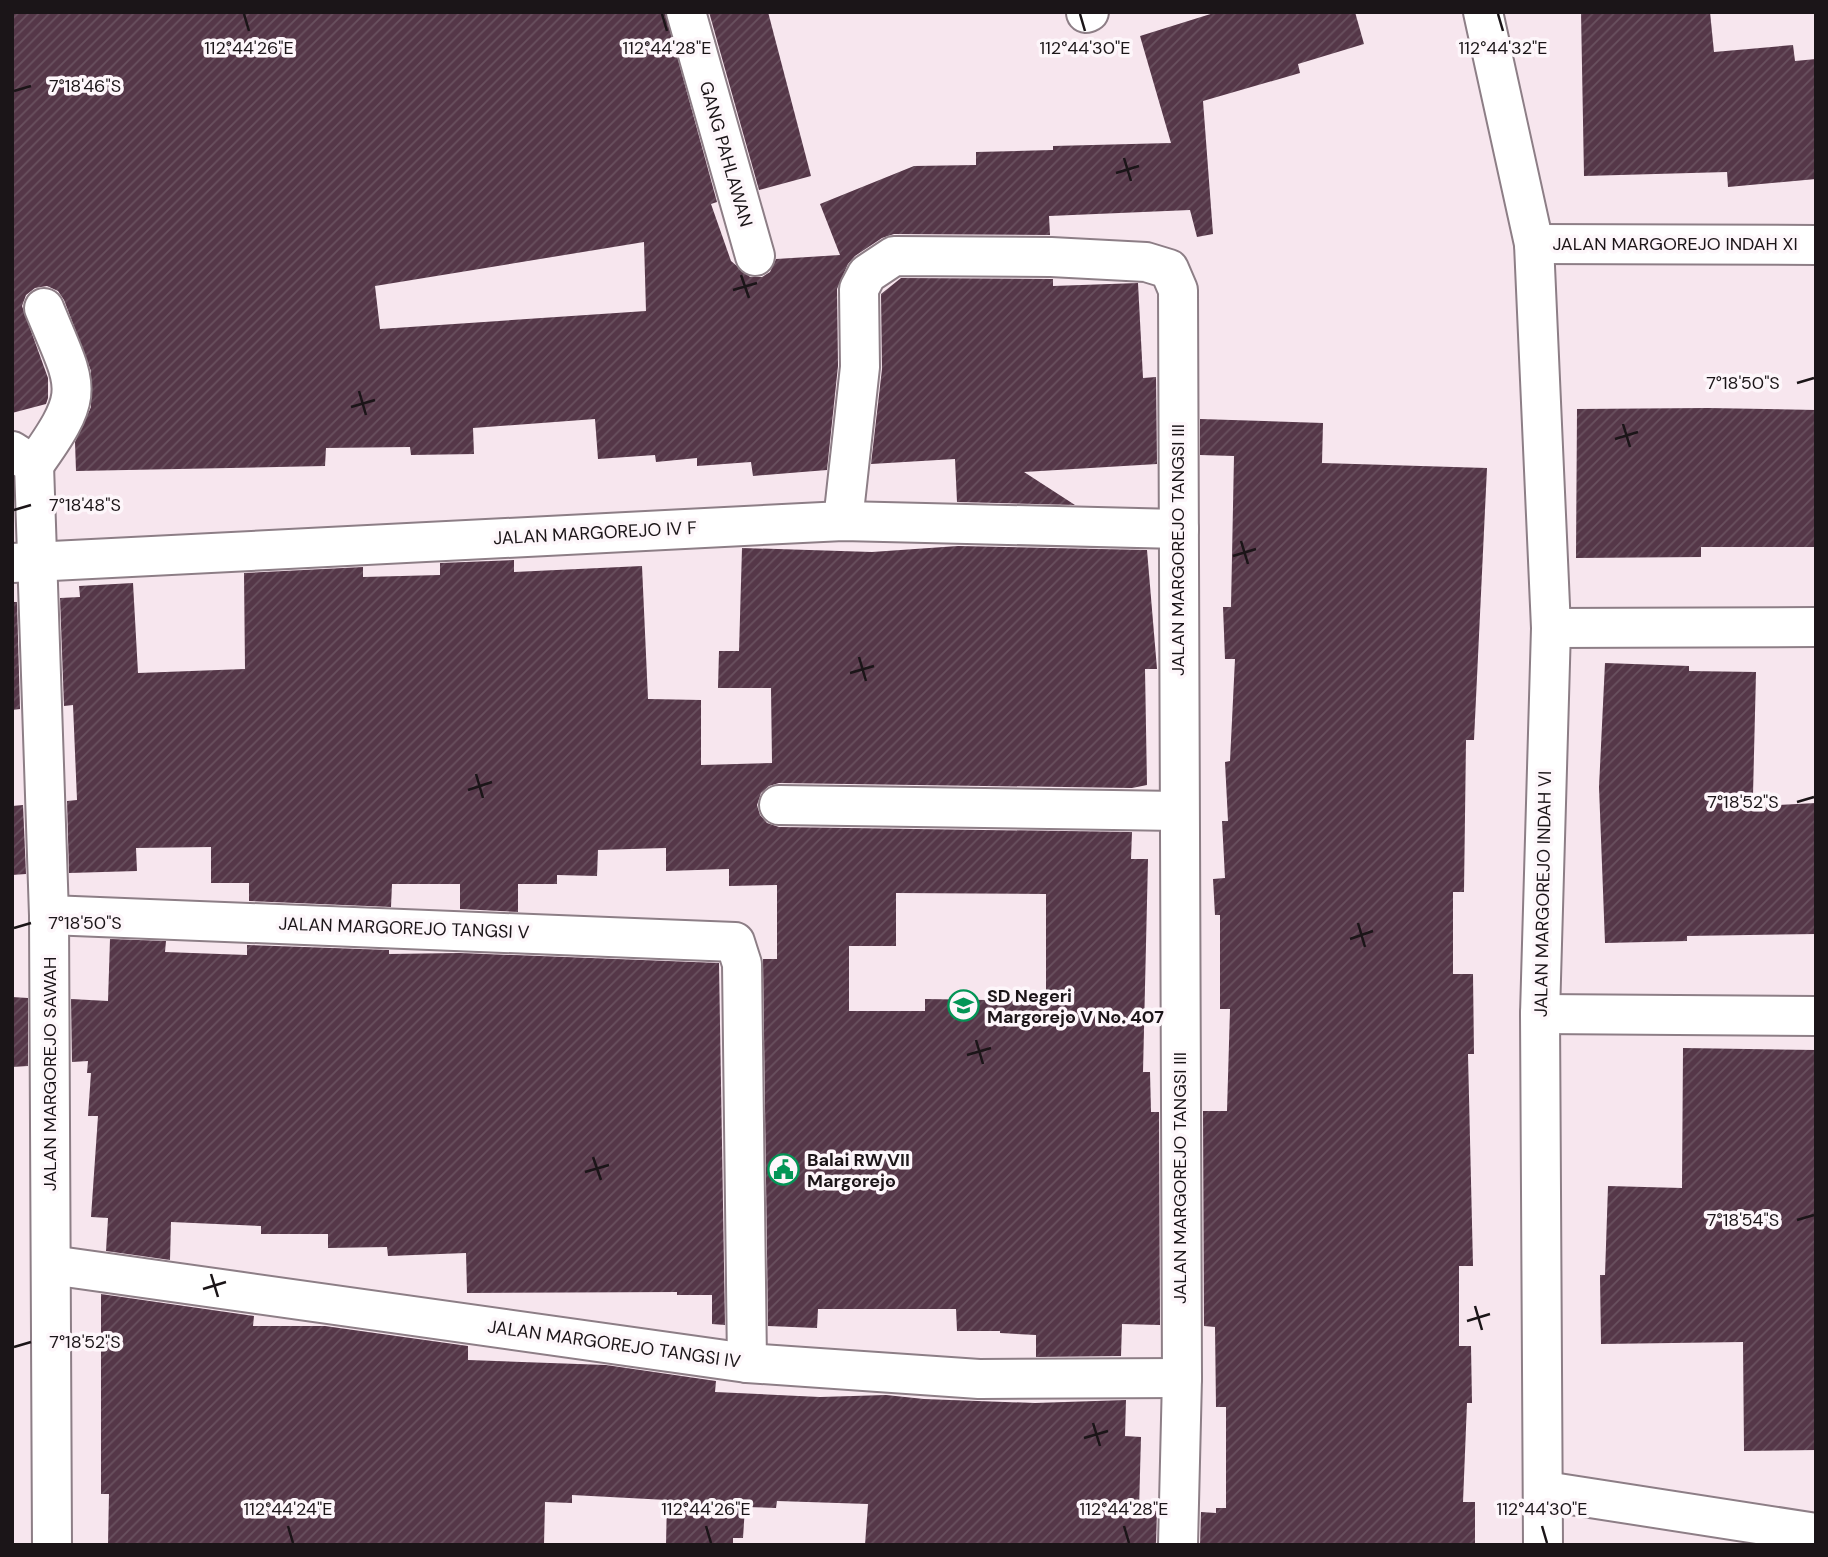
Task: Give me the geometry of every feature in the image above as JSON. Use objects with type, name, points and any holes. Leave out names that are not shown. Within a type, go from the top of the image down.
[{"type":"street","name":"GANG PAHLAWAN","points":[[686,12],[755,256]]},
{"type":"street","name":"JALAN MARGOREJO INDAH VI","points":[[1483,12],[1534,244],[1550,628],[1540,1014],[1545,1491],[1543,1545]]},
{"type":"street","name":"JALAN MARGOREJO INDAH XI","points":[[1534,244],[1816,245]]},
{"type":"street","name":"JALAN MARGOREJO TANGSI III","points":[[843,521],[860,367],[859,289],[874,267],[894,256],[1051,257],[1146,261],[1169,269],[1178,290],[1182,1378],[1178,1545]]},
{"type":"street","points":[[23,458],[71,407],[74,390],[72,377],[44,308]]},
{"type":"street","name":"JALAN MARGOREJO SAWAH","points":[[23,458],[25,563],[49,915],[52,1545]]},
{"type":"street","name":"JALAN MARGOREJO IV F","points":[[25,563],[843,521],[1179,529]]},
{"type":"street","points":[[1550,628],[1816,627]]},
{"type":"street","points":[[779,805],[1178,811]]},
{"type":"street","name":"JALAN MARGOREJO TANGSI V","points":[[49,915],[729,940],[739,948],[742,964],[747,1363]]},
{"type":"street","points":[[1540,1014],[1816,1016]]},
{"type":"street","name":"JALAN MARGOREJO TANGSI IV","points":[[51,1265],[747,1363],[979,1379],[1182,1378]]},
{"type":"street","points":[[1545,1491],[1816,1533]]},
{"type":"building","points":[[12,12],[665,12],[717,202],[711,204],[731,261],[750,277],[762,277],[770,272],[776,259],[840,255],[820,204],[914,166],[976,165],[976,152],[1053,150],[1053,146],[1171,143],[1140,36],[1217,12],[1355,12],[1364,44],[1298,64],[1300,73],[1203,101],[1213,234],[1197,237],[1190,210],[1049,216],[1050,235],[894,234],[882,238],[855,256],[848,264],[837,289],[838,366],[827,470],[753,476],[751,462],[697,466],[697,458],[656,462],[655,455],[598,459],[595,419],[473,428],[474,454],[411,455],[410,447],[326,448],[325,466],[76,471],[75,442],[91,407],[91,371],[64,300],[58,291],[47,286],[35,288],[26,295],[22,306],[48,378],[48,398],[46,404],[12,413]],"holes":[[[644,242],[646,311],[380,329],[375,286]]]},
{"type":"building","points":[[709,12],[768,12],[811,176],[759,190]]},
{"type":"building","points":[[1581,12],[1710,12],[1714,52],[1793,45],[1795,61],[1816,59],[1816,179],[1728,187],[1727,172],[1584,176]]},
{"type":"building","points":[[901,278],[1053,279],[1053,286],[1138,283],[1143,378],[1156,377],[1157,464],[1024,472],[1075,505],[957,502],[955,459],[871,464],[882,369],[881,294]]},
{"type":"building","points":[[1577,409],[1816,410],[1816,547],[1701,547],[1701,557],[1576,558]]},
{"type":"building","points":[[1200,419],[1323,423],[1322,463],[1487,468],[1474,740],[1466,740],[1464,892],[1453,892],[1453,974],[1473,974],[1474,1054],[1468,1054],[1473,1266],[1459,1266],[1459,1346],[1471,1346],[1472,1403],[1467,1403],[1463,1502],[1475,1502],[1475,1545],[1200,1545],[1201,1512],[1216,1513],[1216,1508],[1226,1508],[1226,1407],[1216,1407],[1215,1327],[1204,1326],[1203,1111],[1227,1111],[1230,1009],[1220,1009],[1220,915],[1215,915],[1213,879],[1225,878],[1222,821],[1228,821],[1225,762],[1230,761],[1235,659],[1225,659],[1223,607],[1231,607],[1234,456],[1200,455]]},
{"type":"building","points":[[958,546],[1147,550],[1157,669],[1145,669],[1147,785],[1132,788],[779,783],[769,786],[761,793],[757,805],[760,815],[767,823],[779,827],[1132,832],[1131,859],[1148,859],[1143,1072],[1150,1072],[1151,1112],[1159,1112],[1160,1325],[1122,1324],[1121,1356],[1036,1357],[1036,1335],[1000,1331],[957,1331],[956,1309],[818,1309],[817,1328],[768,1326],[763,959],[777,959],[777,885],[729,886],[729,869],[666,871],[666,848],[598,850],[597,876],[557,875],[557,884],[518,884],[518,912],[460,909],[460,884],[392,884],[391,907],[249,901],[249,883],[211,883],[211,847],[136,848],[137,871],[69,873],[67,801],[77,800],[73,705],[64,706],[60,598],[80,597],[79,586],[133,583],[138,673],[245,669],[244,573],[363,567],[363,577],[440,575],[440,563],[514,560],[514,572],[642,566],[648,699],[701,700],[701,765],[772,763],[771,688],[718,688],[719,651],[739,651],[742,548],[872,552]],"holes":[[[896,893],[1046,894],[1046,1001],[925,999],[925,1011],[849,1011],[849,946],[896,946]]]},
{"type":"building","points":[[12,602],[17,602],[20,709],[12,710]]},
{"type":"building","points":[[1605,663],[1689,666],[1689,671],[1756,672],[1753,795],[1760,795],[1760,806],[1816,803],[1816,934],[1687,936],[1687,941],[1605,943],[1599,787]]},
{"type":"building","points":[[23,805],[26,874],[12,875],[12,806]]},
{"type":"building","points":[[110,939],[166,941],[165,952],[247,955],[247,945],[389,950],[389,954],[460,953],[719,963],[725,1325],[712,1324],[712,1295],[677,1295],[677,1292],[467,1293],[466,1253],[388,1256],[387,1247],[328,1248],[328,1234],[261,1234],[261,1226],[171,1222],[170,1260],[106,1251],[108,1218],[91,1217],[98,1116],[88,1116],[91,1073],[87,1073],[88,1061],[72,1062],[71,999],[108,1001]]},
{"type":"building","points":[[12,997],[28,998],[28,1066],[12,1067]]},
{"type":"building","points":[[1683,1048],[1816,1050],[1816,1450],[1744,1451],[1743,1342],[1601,1344],[1600,1275],[1605,1275],[1608,1186],[1682,1188]]},
{"type":"building","points":[[101,1294],[254,1316],[253,1326],[325,1326],[468,1346],[468,1360],[606,1365],[716,1381],[715,1392],[820,1397],[886,1395],[1035,1403],[1126,1400],[1125,1436],[1141,1437],[1139,1510],[1157,1511],[1156,1545],[865,1545],[868,1504],[777,1501],[776,1508],[745,1507],[743,1538],[733,1538],[733,1545],[666,1545],[667,1500],[572,1495],[572,1503],[545,1502],[544,1545],[108,1545],[109,1494],[101,1494]]},
{"type":"place","name":"SD Negeri Margorejo V No. 407","points":[[964,1006]]},
{"type":"place","name":"Balai RW VII Margorejo","points":[[784,1170]]}]
